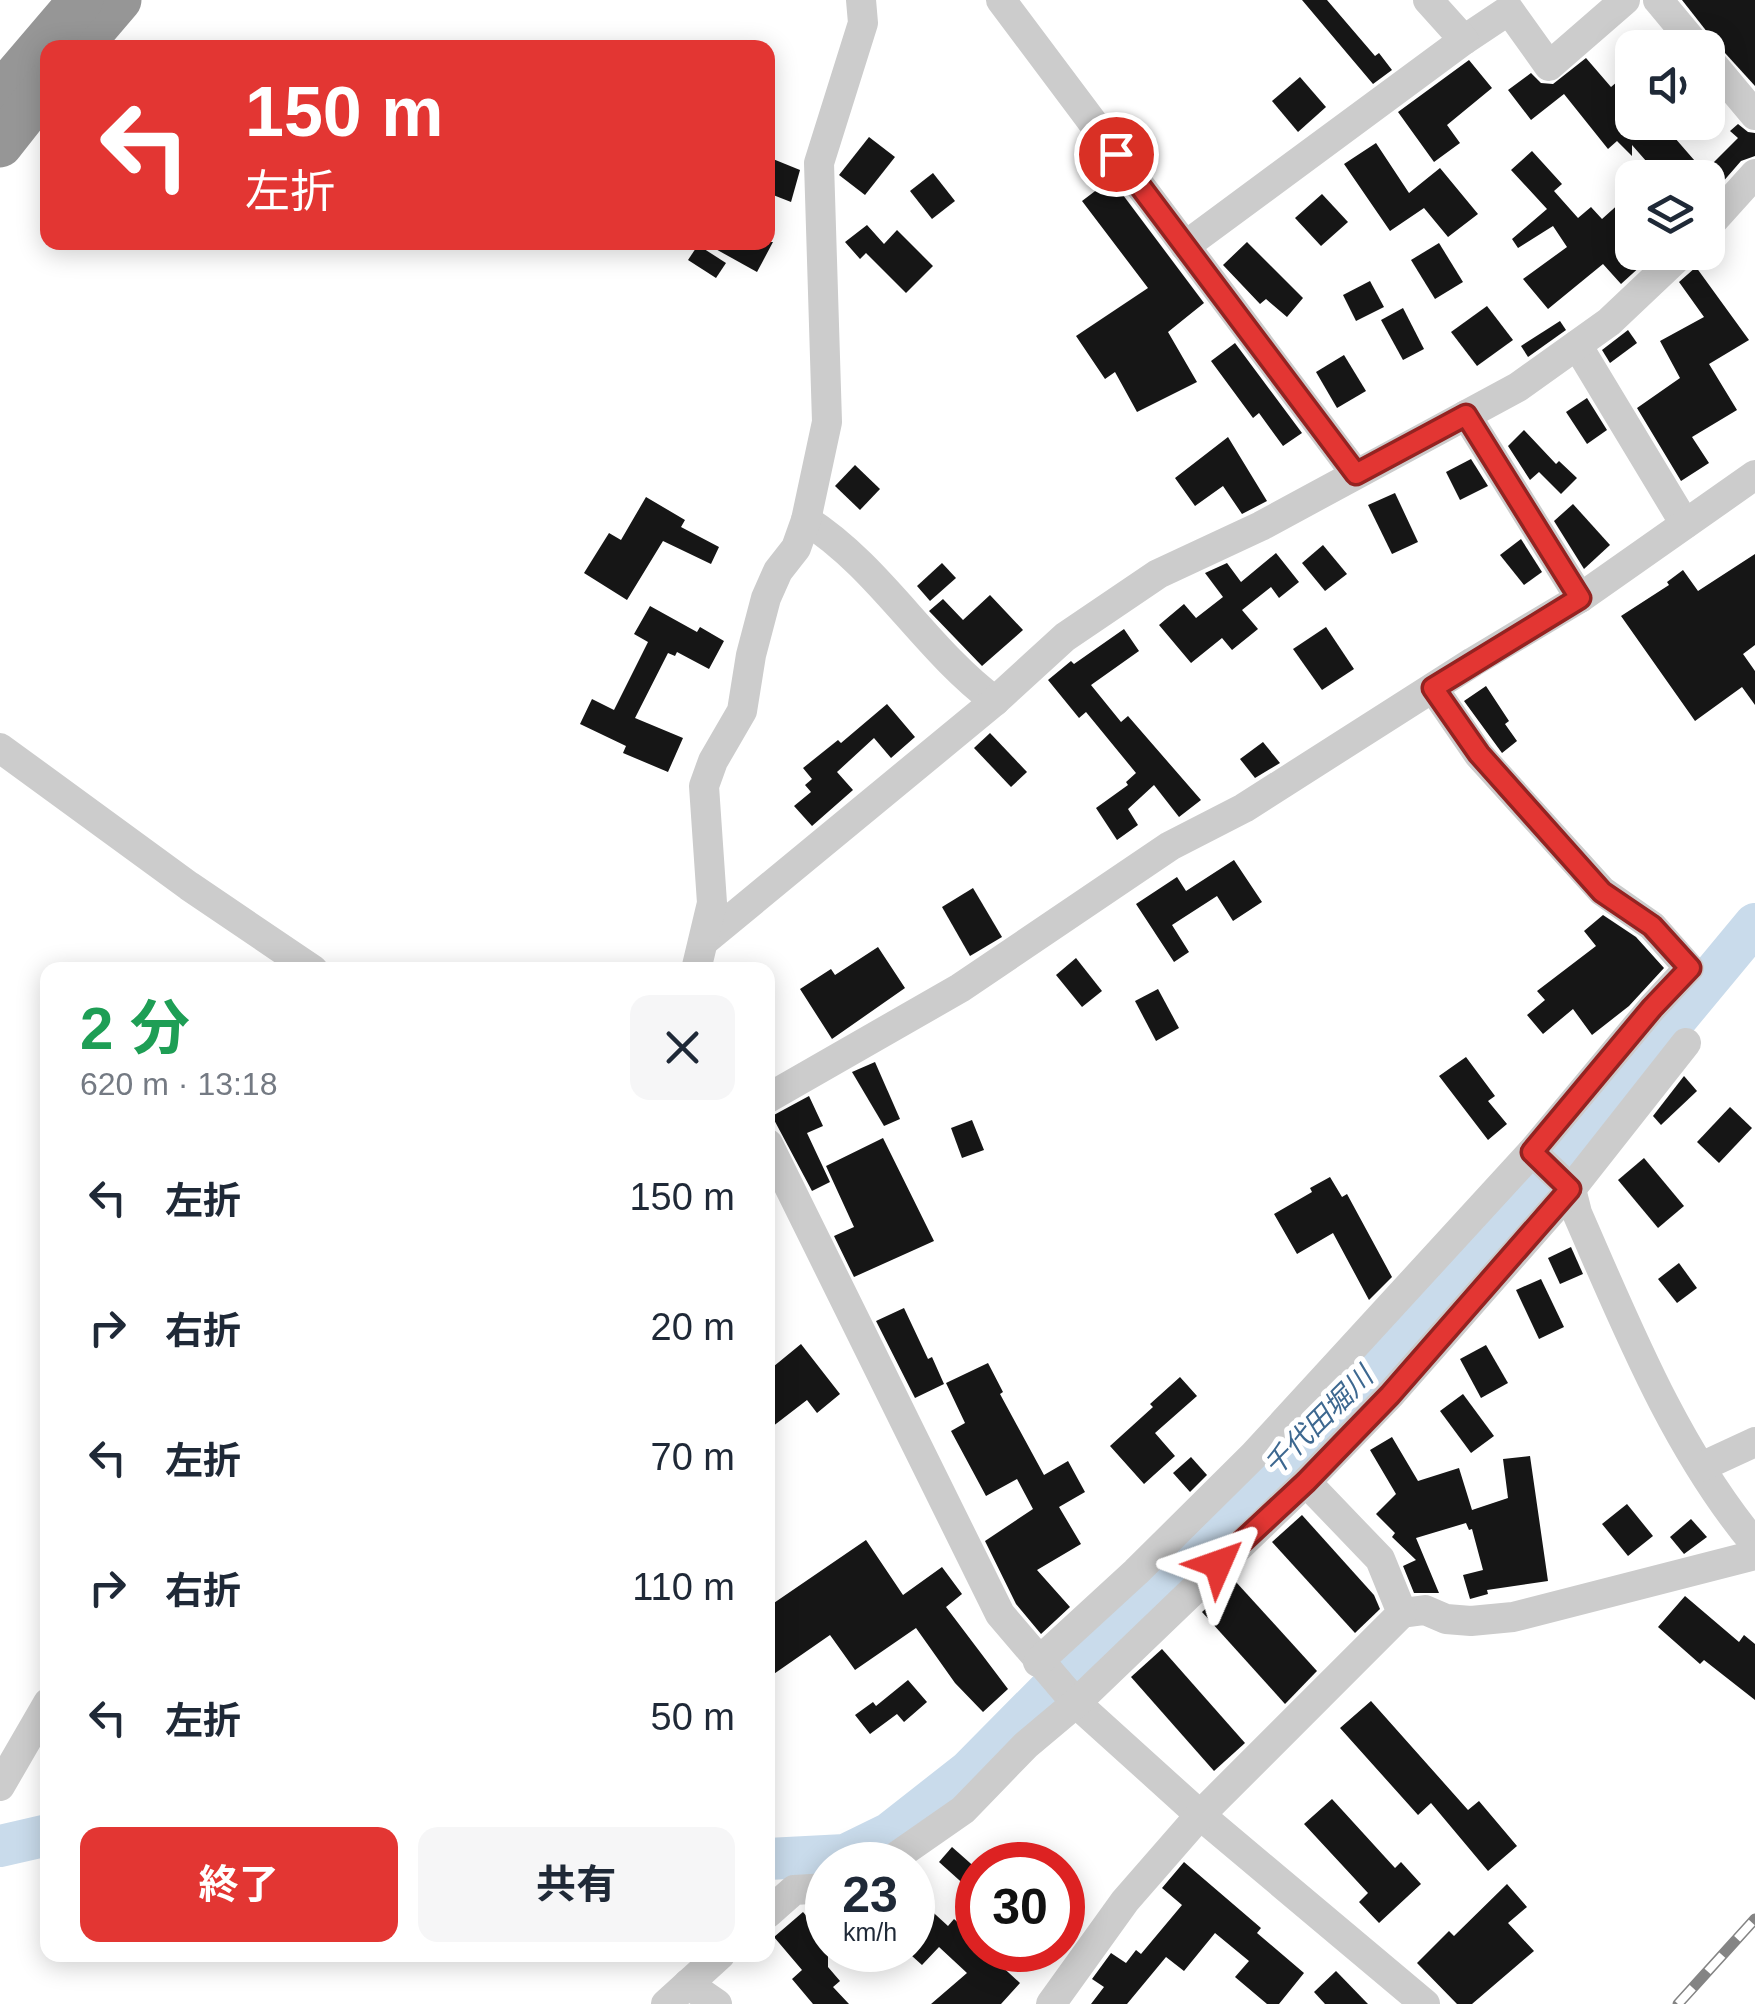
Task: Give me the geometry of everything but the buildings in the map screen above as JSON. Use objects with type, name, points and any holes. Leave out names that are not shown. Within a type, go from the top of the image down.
[{"type":"highway","points":[[47,40],[81,0]]},
{"type":"highway","points":[[85,40],[119,0]]},
{"type":"highway","points":[[0,94],[40,48]]},
{"type":"highway","points":[[0,144],[40,94]]},
{"type":"street","points":[[700,956],[712,903],[704,786],[742,712],[766,598],[778,571],[796,548],[806,520],[827,422],[819,163],[864,23],[861,0]]},
{"type":"street","points":[[1000,0],[1356,474]]},
{"type":"street","points":[[1428,0],[1464,40]]},
{"type":"street","points":[[1185,246],[1509,10],[1549,66],[1625,0]]},
{"type":"street","points":[[1658,0],[1683,30]]},
{"type":"street","points":[[1725,80],[1755,116]]},
{"type":"street","points":[[1725,207],[1755,174]]},
{"type":"street","points":[[700,956],[995,702],[1065,636],[1158,574],[1260,526],[1518,386],[1609,322],[1664,270]]},
{"type":"street","points":[[1577,345],[1685,524]]},
{"type":"street","points":[[1466,415],[1580,598]]},
{"type":"street","points":[[775,1094],[960,988],[1170,846],[1244,808],[1580,598],[1755,475]]},
{"type":"street","points":[[806,520],[838,540],[965,678],[995,702]]},
{"type":"street","points":[[1038,1662],[1254,1455],[1532,1152],[1690,968],[1652,926],[1602,892],[1479,754],[1433,688]]},
{"type":"street","points":[[0,748],[188,886],[301,962]]},
{"type":"street","points":[[917,1842],[963,1810],[1026,1745],[1076,1704],[1306,1482],[1390,1395],[1570,1189],[1686,1043]]},
{"type":"street","points":[[1532,1152],[1570,1189],[1577,1213],[1657,1392],[1724,1507],[1755,1544]]},
{"type":"street","points":[[775,1158],[1000,1614],[1076,1704],[1425,2004]]},
{"type":"street","points":[[1702,1466],[1755,1442]]},
{"type":"street","points":[[1306,1482],[1380,1559],[1402,1612]]},
{"type":"street","points":[[1051,2004],[1125,1901],[1200,1814],[1402,1612],[1425,1610],[1446,1620],[1513,1617],[1755,1555]]},
{"type":"street","points":[[0,1786],[40,1717]]},
{"type":"street","points":[[775,1907],[794,1890],[805,1889]]},
{"type":"street","points":[[677,1994],[712,1962]]},
{"type":"street","points":[[677,1994],[717,2004]]},
{"type":"waterway","name":"千代田堀川","points":[[775,1859],[845,1855],[890,1833],[969,1771],[1154,1584],[1228,1518],[1396,1344],[1554,1166],[1755,924]]},
{"type":"waterway","name":"千代田堀川","points":[[0,1846],[40,1837]]},
{"type":"railway","points":[[1678,2004],[1755,1919]]},
{"type":"route","points":[[1116,154],[1356,474],[1466,415],[1580,598],[1433,688],[1479,754],[1602,892],[1652,926],[1690,968],[1532,1152],[1570,1189],[1390,1395],[1306,1482],[1218,1564]]}]
